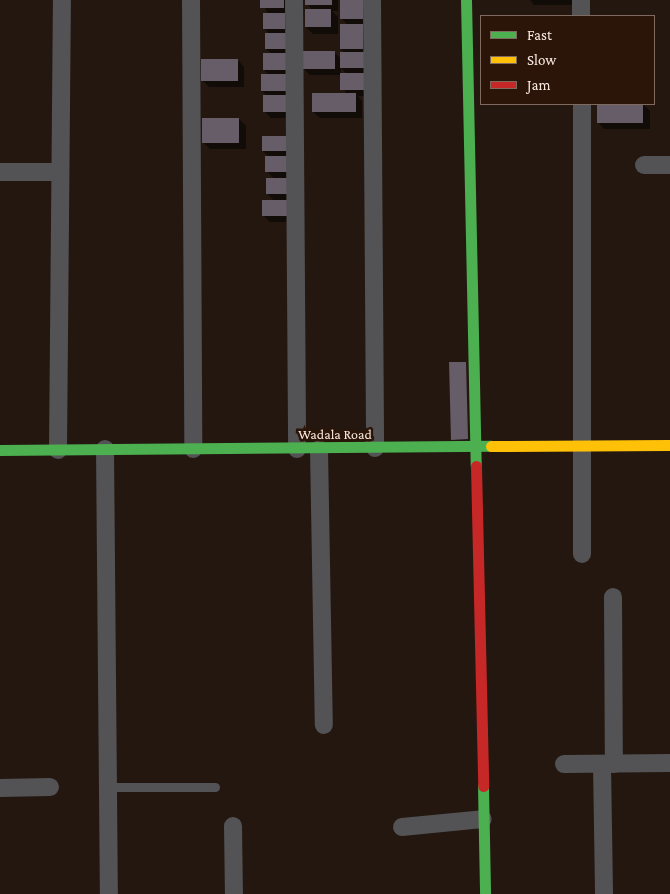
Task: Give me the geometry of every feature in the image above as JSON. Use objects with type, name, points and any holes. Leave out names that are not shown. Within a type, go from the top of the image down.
[{"type":"street","points":[[58,450],[62,0]]},
{"type":"street","points":[[191,0],[193,449]]},
{"type":"street","points":[[294,0],[297,449]]},
{"type":"street","points":[[372,0],[376,448]]},
{"type":"street","points":[[466,0],[473,447],[480,568],[485,894]]},
{"type":"street","points":[[581,0],[581,15]]},
{"type":"street","points":[[582,105],[586,382],[582,445],[582,554]]},
{"type":"street","points":[[644,165],[670,166]]},
{"type":"street","points":[[0,172],[60,172]]},
{"type":"street","name":"Wadala Road","points":[[0,450],[319,449],[670,444]]},
{"type":"street","points":[[319,449],[324,725]]},
{"type":"street","points":[[105,450],[110,787],[109,894]]},
{"type":"street","points":[[604,894],[613,597]]},
{"type":"street","points":[[564,764],[670,763]]},
{"type":"street","points":[[0,788],[50,787]]},
{"type":"street","points":[[402,827],[483,819]]},
{"type":"street","points":[[233,826],[234,894]]},
{"type":"lane","points":[[110,787],[215,787]]},
{"type":"building","points":[[260,0],[284,0],[284,8],[260,8]]},
{"type":"building","points":[[305,0],[332,0],[332,5],[305,5]]},
{"type":"building","points":[[340,0],[363,0],[363,19],[340,19]]},
{"type":"building","points":[[305,9],[331,9],[331,27],[305,27]]},
{"type":"building","points":[[263,13],[285,13],[285,29],[263,29]]},
{"type":"building","points":[[340,24],[363,24],[363,49],[340,49]]},
{"type":"building","points":[[265,33],[288,33],[288,49],[265,49]]},
{"type":"building","points":[[302,51],[335,51],[335,69],[302,69]]},
{"type":"building","points":[[340,52],[365,52],[365,68],[340,68]]},
{"type":"building","points":[[263,53],[287,53],[287,70],[263,70]]},
{"type":"building","points":[[201,59],[238,59],[238,81],[201,81]]},
{"type":"building","points":[[340,73],[367,73],[367,90],[340,90]]},
{"type":"building","points":[[261,74],[286,74],[286,91],[261,91]]},
{"type":"building","points":[[312,93],[356,93],[356,112],[312,112]]},
{"type":"building","points":[[263,95],[287,95],[287,112],[263,112]]},
{"type":"building","points":[[597,105],[643,105],[643,123],[597,123]]},
{"type":"building","points":[[202,118],[239,118],[239,143],[202,143]]},
{"type":"building","points":[[262,136],[287,136],[287,151],[262,151]]},
{"type":"building","points":[[265,156],[287,156],[287,172],[265,172]]},
{"type":"building","points":[[266,178],[287,178],[287,194],[266,194]]},
{"type":"building","points":[[262,200],[288,200],[288,216],[262,216]]},
{"type":"building","points":[[449,362],[466,362],[468,439],[451,440]]},
{"type":"traffic: fast","points":[[466,0],[476,466]]},
{"type":"traffic: fast","points":[[0,450],[491,446]]},
{"type":"traffic: fast","points":[[483,786],[485,894]]},
{"type":"traffic: slow","points":[[491,446],[670,445]]},
{"type":"traffic: jam","points":[[476,466],[483,786]]}]
